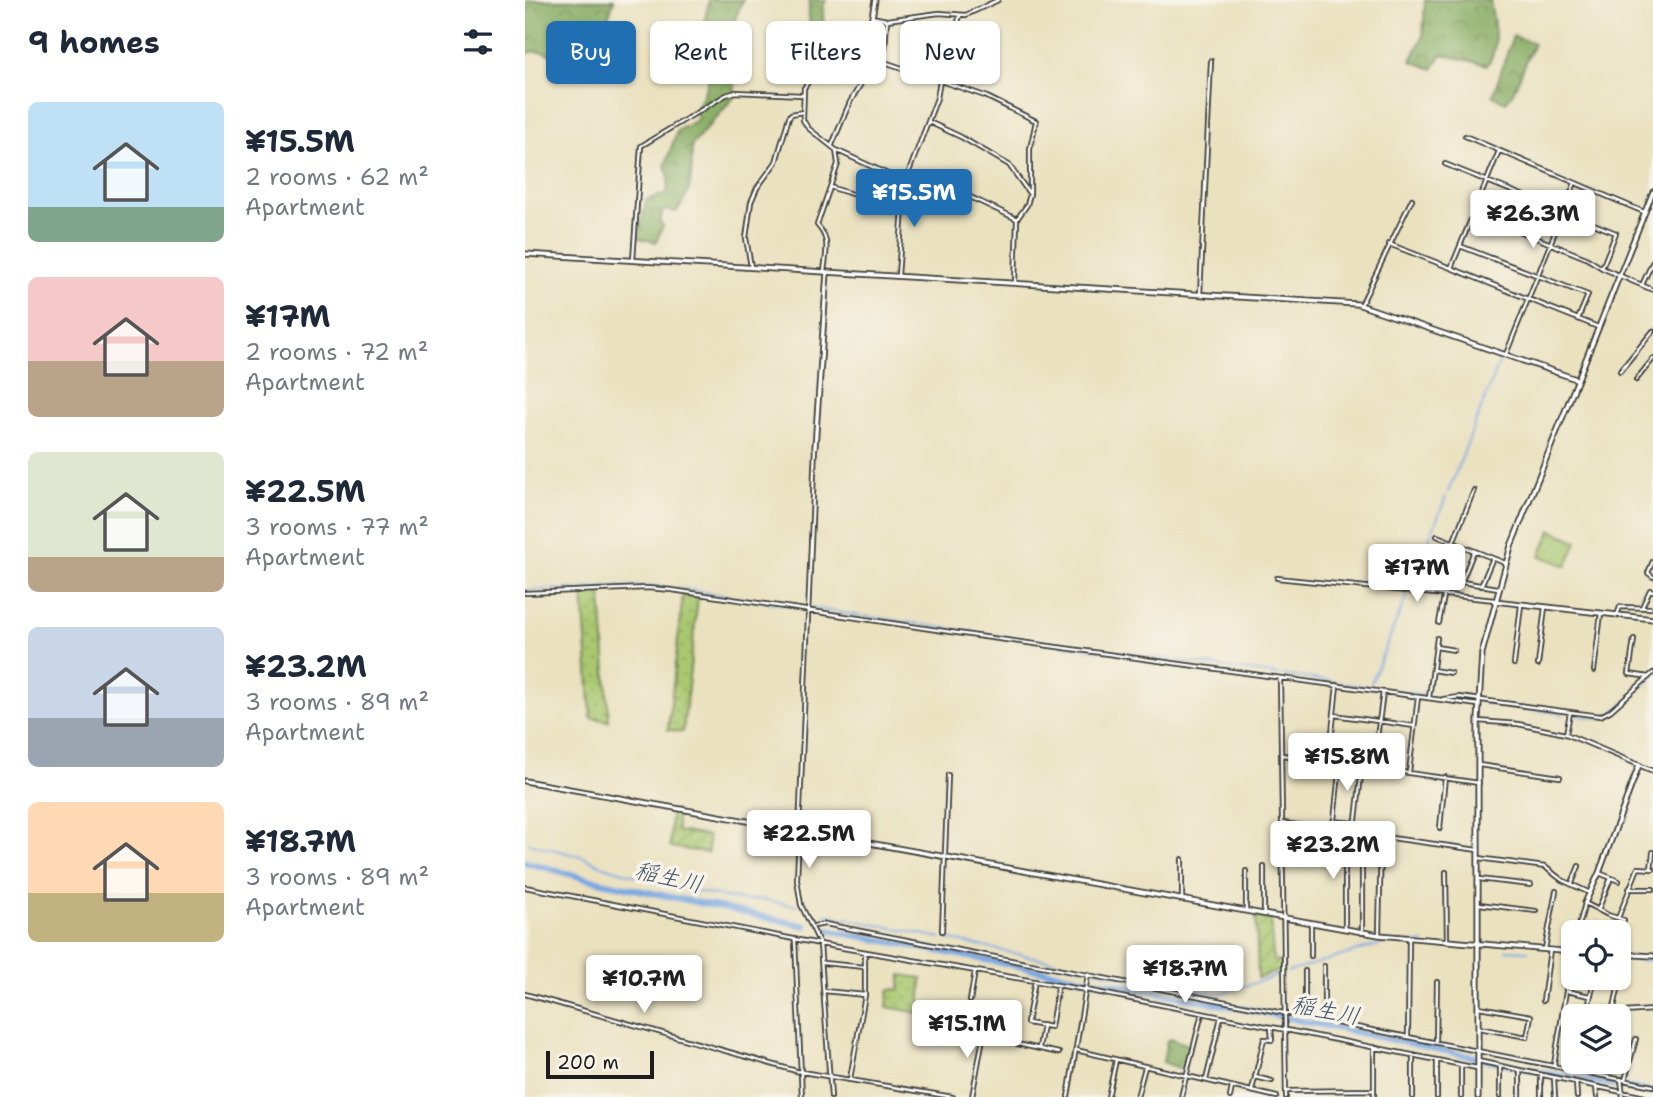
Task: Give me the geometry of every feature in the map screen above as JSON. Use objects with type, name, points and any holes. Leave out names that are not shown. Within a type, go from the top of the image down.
[{"type":"street","points":[[869,21],[875,0]]},
{"type":"street","points":[[872,17],[887,20],[939,13],[960,16],[998,0]]},
{"type":"street","points":[[958,21],[960,16]]},
{"type":"street","points":[[886,34],[887,20]]},
{"type":"street","points":[[1200,295],[1211,61]]},
{"type":"street","points":[[808,84],[802,94],[803,120],[808,128],[836,150],[905,181],[968,196],[1017,219]]},
{"type":"street","points":[[832,146],[843,117],[862,84]]},
{"type":"street","points":[[898,275],[905,181],[929,122],[939,84]]},
{"type":"street","points":[[949,84],[985,96],[1036,121],[1030,149],[1030,194],[1027,205],[1017,219],[1015,284]]},
{"type":"street","points":[[633,260],[641,146],[726,95],[736,92],[802,94]]},
{"type":"street","points":[[751,267],[746,238],[751,202],[757,188],[776,162],[789,117],[803,112]]},
{"type":"street","points":[[929,122],[961,136],[1009,165],[1030,194]]},
{"type":"street","points":[[1465,136],[1644,212]]},
{"type":"street","points":[[831,1097],[820,944],[798,896],[815,447],[827,244],[824,232],[817,225],[838,164],[836,150]]},
{"type":"street","points":[[1451,268],[1499,151]]},
{"type":"street","points":[[1445,164],[1616,233],[1602,268]]},
{"type":"street","points":[[1506,354],[1574,184]]},
{"type":"street","points":[[830,187],[904,207]]},
{"type":"street","points":[[1478,1097],[1478,702],[1482,653],[1505,563],[1576,379],[1653,192]]},
{"type":"street","points":[[1361,305],[1412,199]]},
{"type":"street","points":[[1474,213],[1586,258],[1602,268],[1653,290]]},
{"type":"street","points":[[1389,244],[1598,327]]},
{"type":"street","points":[[1460,246],[1588,295],[1578,319]]},
{"type":"street","points":[[525,254],[1361,305],[1576,379]]},
{"type":"street","points":[[1642,285],[1653,261]]},
{"type":"street","points":[[1620,370],[1653,331]]},
{"type":"street","points":[[1636,380],[1653,359]]},
{"type":"street","points":[[1439,579],[1474,490]]},
{"type":"street","points":[[1437,536],[1505,563]]},
{"type":"street","points":[[1461,583],[1474,551]]},
{"type":"street","points":[[1481,586],[1492,558]]},
{"type":"street","points":[[1653,561],[1648,573],[1653,577]]},
{"type":"street","points":[[1420,575],[1498,588]]},
{"type":"street","points":[[1277,578],[1653,619]]},
{"type":"street","points":[[525,593],[647,588],[1418,697],[1594,716],[1607,713],[1653,673]]},
{"type":"street","points":[[1643,607],[1650,590],[1653,591]]},
{"type":"street","points":[[1439,623],[1444,595]]},
{"type":"street","points":[[1514,664],[1521,605]]},
{"type":"street","points":[[1538,665],[1545,607]]},
{"type":"street","points":[[1617,615],[1620,607],[1653,608]]},
{"type":"street","points":[[1594,671],[1601,613]]},
{"type":"street","points":[[1429,698],[1437,638]]},
{"type":"street","points":[[1634,639],[1629,674],[1649,677]]},
{"type":"street","points":[[1436,647],[1454,650]]},
{"type":"street","points":[[1433,670],[1451,673]]},
{"type":"street","points":[[1280,678],[1286,1097]]},
{"type":"street","points":[[1329,761],[1337,685]]},
{"type":"street","points":[[1373,768],[1383,692]]},
{"type":"street","points":[[1409,772],[1418,697]]},
{"type":"street","points":[[1566,734],[1570,712]]},
{"type":"street","points":[[1334,715],[1414,726]]},
{"type":"street","points":[[1478,721],[1518,724],[1566,734],[1653,771]]},
{"type":"street","points":[[1282,755],[1479,783]]},
{"type":"street","points":[[1332,830],[1340,763]]},
{"type":"street","points":[[1479,765],[1559,777]]},
{"type":"street","points":[[1580,920],[1639,765]]},
{"type":"street","points":[[1333,821],[1353,823],[1356,820],[1362,766]]},
{"type":"street","points":[[941,931],[948,775]]},
{"type":"street","points":[[1440,828],[1445,778]]},
{"type":"street","points":[[525,780],[1380,936],[1561,950]]},
{"type":"street","points":[[1283,822],[1479,851]]},
{"type":"street","points":[[1345,832],[1345,929]]},
{"type":"street","points":[[1362,834],[1362,933]]},
{"type":"street","points":[[1380,936],[1381,837]]},
{"type":"street","points":[[1618,918],[1637,869],[1652,869],[1653,852]]},
{"type":"street","points":[[1479,858],[1545,867],[1591,893]]},
{"type":"street","points":[[1182,859],[1182,900]]},
{"type":"street","points":[[1572,884],[1579,866]]},
{"type":"street","points":[[1264,867],[1264,914]]},
{"type":"street","points":[[1246,871],[1246,911]]},
{"type":"street","points":[[1446,873],[1447,941]]},
{"type":"street","points":[[1599,873],[1619,881]]},
{"type":"street","points":[[1598,910],[1611,877]]},
{"type":"street","points":[[1479,879],[1531,886]]},
{"type":"street","points":[[525,887],[820,944],[1086,990],[1478,1068]]},
{"type":"street","points":[[1629,889],[1653,890]]},
{"type":"street","points":[[1543,1001],[1556,891]]},
{"type":"street","points":[[1585,903],[1624,920]]},
{"type":"street","points":[[1479,904],[1536,911]]},
{"type":"street","points":[[1311,923],[1311,956]]},
{"type":"street","points":[[813,926],[825,924],[1305,1016],[1478,1053],[1561,1067]]},
{"type":"street","points":[[1408,1037],[1409,938]]},
{"type":"street","points":[[795,939],[802,1097]]},
{"type":"street","points":[[850,1079],[865,995],[865,952]]},
{"type":"street","points":[[1631,954],[1653,956]]},
{"type":"street","points":[[822,963],[865,968]]},
{"type":"street","points":[[1324,965],[1324,1020]]},
{"type":"street","points":[[970,1001],[975,971]]},
{"type":"street","points":[[1305,971],[1305,1016]]},
{"type":"street","points":[[1068,1097],[1088,975]]},
{"type":"street","points":[[1035,981],[1027,1023],[1043,1026],[1051,1027],[1058,985]]},
{"type":"street","points":[[1436,1043],[1437,982]]},
{"type":"street","points":[[1588,1004],[1592,990]]},
{"type":"street","points":[[824,991],[865,995]]},
{"type":"street","points":[[1554,1065],[1566,991],[1590,996]]},
{"type":"street","points":[[525,994],[801,1072],[951,1097]]},
{"type":"street","points":[[1479,1007],[1531,1016],[1527,1037],[1479,1028]]},
{"type":"street","points":[[1631,1012],[1653,1010]]},
{"type":"street","points":[[1181,1097],[1202,1013]]},
{"type":"street","points":[[1206,1080],[1221,1017]]},
{"type":"street","points":[[1039,1048],[1043,1026]]},
{"type":"street","points":[[972,1097],[985,1027]]},
{"type":"street","points":[[1252,1091],[1264,1039],[1272,1040],[1271,1027]]},
{"type":"street","points":[[1622,1093],[1623,1080],[1636,1039]]},
{"type":"street","points":[[1017,1044],[1059,1052]]},
{"type":"street","points":[[1374,1047],[1374,1097]]},
{"type":"street","points":[[1076,1050],[1277,1097]]},
{"type":"street","points":[[1413,1055],[1413,1097]]},
{"type":"street","points":[[1108,1097],[1116,1060]]},
{"type":"street","points":[[1437,1060],[1437,1097]]},
{"type":"street","points":[[1478,1061],[1645,1097]]},
{"type":"street","points":[[1461,1065],[1461,1097]]},
{"type":"street","points":[[1500,1066],[1500,1097]]},
{"type":"street","points":[[1137,1097],[1145,1067]]},
{"type":"street","points":[[1520,1071],[1520,1097]]},
{"type":"street","points":[[1593,1074],[1653,1086]]},
{"type":"street","points":[[1541,1075],[1541,1097]]},
{"type":"street","points":[[1255,1077],[1272,1082]]},
{"type":"street","points":[[1554,1078],[1555,1097]]},
{"type":"street","points":[[1576,1082],[1577,1097]]},
{"type":"street","points":[[1230,1097],[1232,1087]]},
{"type":"street","points":[[1596,1087],[1597,1097]]},
{"type":"street","points":[[1286,1091],[1374,1090]]},
{"type":"green space","points":[[529,0],[614,0],[607,21],[546,21],[546,53],[525,54],[525,5]]},
{"type":"green space","points":[[709,0],[743,0],[734,21],[705,21]]},
{"type":"green space","points":[[810,0],[826,0],[823,6],[823,21],[810,21]]},
{"type":"green space","points":[[1425,0],[1490,0],[1495,42],[1487,65],[1442,54],[1433,69],[1411,61],[1423,36]]},
{"type":"green space","points":[[1513,36],[1534,43],[1506,102],[1493,96]]},
{"type":"green space","points":[[735,84],[735,96],[692,145],[689,188],[676,212],[663,211],[660,222],[663,226],[656,242],[638,238],[646,200],[667,193],[669,177],[665,166],[677,131],[698,119],[696,111],[707,86]]},
{"type":"green space","points":[[1551,530],[1577,541],[1567,566],[1540,556]]},
{"type":"green space","points":[[583,593],[601,593],[609,721],[591,718]]},
{"type":"green space","points":[[683,594],[698,597],[683,732],[668,730]]},
{"type":"green space","points":[[671,810],[677,811],[677,831],[708,836],[708,853],[670,847]]},
{"type":"green space","points":[[1256,916],[1271,919],[1273,961],[1282,961],[1283,970],[1258,978]]},
{"type":"green space","points":[[901,975],[922,978],[920,1013],[887,1007],[889,990],[900,989]]},
{"type":"green space","points":[[1167,1040],[1189,1045],[1190,1048],[1181,1069],[1163,1062]]},
{"type":"waterway","points":[[1448,492],[1501,358]]},
{"type":"waterway","points":[[1409,589],[1446,497]]},
{"type":"waterway","points":[[564,589],[644,586]]},
{"type":"waterway","points":[[649,586],[671,588]]},
{"type":"waterway","points":[[675,588],[729,596]]},
{"type":"waterway","points":[[525,591],[561,589]]},
{"type":"waterway","points":[[1371,683],[1408,593]]},
{"type":"waterway","points":[[733,597],[805,607]]},
{"type":"waterway","points":[[811,608],[861,616]]},
{"type":"waterway","points":[[864,616],[919,624]]},
{"type":"waterway","points":[[922,625],[976,632]]},
{"type":"waterway","points":[[980,633],[1035,641]]},
{"type":"waterway","points":[[1038,641],[1076,647]]},
{"type":"waterway","points":[[1080,647],[1173,660]]},
{"type":"waterway","points":[[1177,661],[1278,675]]},
{"type":"waterway","points":[[1283,675],[1335,682]]},
{"type":"waterway","points":[[1614,712],[1653,677]]},
{"type":"waterway","points":[[1339,683],[1427,695]]},
{"type":"waterway","points":[[1460,700],[1472,701]]},
{"type":"waterway","points":[[1483,703],[1564,714]]},
{"type":"waterway","points":[[1575,715],[1596,718],[1608,715]]},
{"type":"waterway","points":[[528,843],[583,857],[600,865],[679,888],[746,901],[759,899],[797,906]]},
{"type":"waterway","name":"稲生川","points":[[525,862],[588,879],[806,926]]},
{"type":"waterway","points":[[824,914],[941,938]]},
{"type":"waterway","name":"稲生川","points":[[827,930],[1245,1009],[1583,1080],[1653,1092]]},
{"type":"waterway","points":[[947,939],[1085,968]]},
{"type":"waterway","points":[[1288,972],[1391,941]]},
{"type":"waterway","points":[[1399,942],[1406,942]]},
{"type":"waterway","points":[[1411,943],[1424,943]]},
{"type":"waterway","points":[[1506,950],[1528,951]]},
{"type":"waterway","points":[[1631,960],[1653,961]]},
{"type":"waterway","points":[[1090,969],[1219,994],[1283,974]]}]
